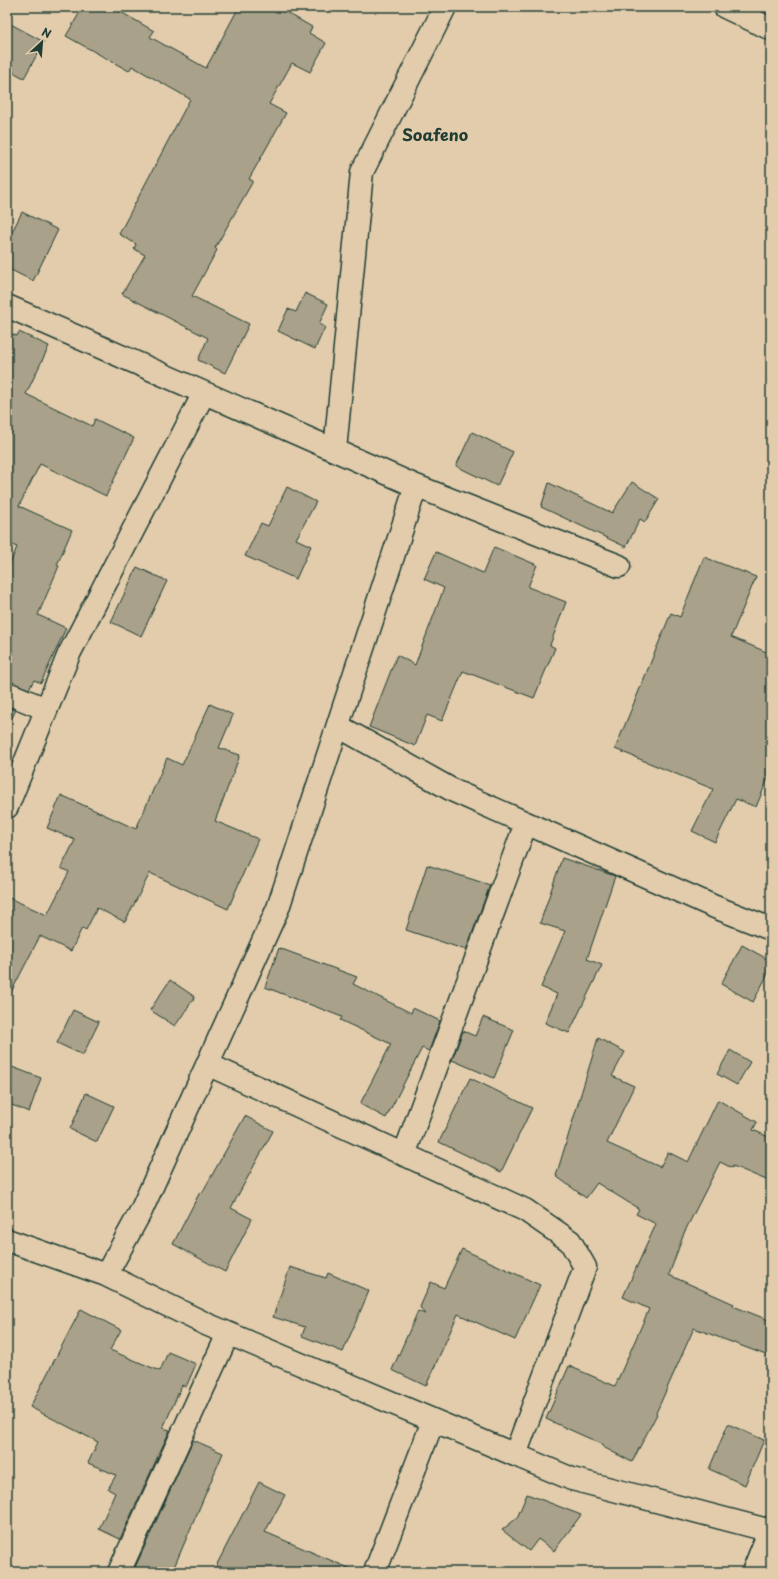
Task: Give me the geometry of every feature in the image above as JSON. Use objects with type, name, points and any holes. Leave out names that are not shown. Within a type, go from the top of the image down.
[{"type":"street","points":[[335,450],[362,172],[445,7]]},
{"type":"street","points":[[725,7],[771,29]]},
{"type":"street","points":[[7,306],[416,486],[619,566]]},
{"type":"street","points":[[7,807],[69,654],[204,393]]},
{"type":"street","points":[[106,1275],[141,1211],[278,908],[416,486]]},
{"type":"street","points":[[7,693],[46,709]]},
{"type":"street","points":[[338,726],[454,791],[715,907],[771,929]]},
{"type":"street","points":[[404,1155],[526,823]]},
{"type":"street","points":[[207,1064],[525,1210],[570,1241],[585,1267],[515,1455]]},
{"type":"street","points":[[7,1240],[106,1275],[228,1334],[572,1479],[770,1530],[753,1572]]},
{"type":"street","points":[[119,1572],[228,1334]]},
{"type":"street","points":[[375,1572],[433,1420]]},
{"type":"building","points":[[83,7],[112,7],[154,31],[150,37],[206,68],[239,7],[277,7],[312,27],[309,33],[326,43],[310,72],[292,63],[269,104],[286,113],[249,179],[253,181],[215,248],[217,250],[192,296],[249,324],[225,373],[198,360],[208,338],[122,294],[145,255],[134,249],[136,244],[119,234],[190,99],[132,66],[129,71],[66,36]]},
{"type":"building","points":[[7,22],[44,42],[24,78],[7,69]]},
{"type":"building","points":[[22,212],[58,230],[33,281],[7,268],[7,242]]},
{"type":"building","points":[[305,293],[328,304],[319,324],[325,327],[315,349],[278,331],[288,309],[296,312]]},
{"type":"building","points":[[7,332],[17,336],[19,332],[49,346],[26,394],[92,426],[95,419],[134,438],[106,496],[40,464],[19,506],[72,530],[57,565],[59,566],[38,615],[66,628],[41,683],[34,680],[29,689],[7,681],[7,571],[17,547],[7,543]]},
{"type":"building","points":[[472,432],[513,452],[497,486],[456,466]]},
{"type":"building","points":[[632,482],[659,499],[645,522],[640,519],[626,547],[541,507],[549,483],[612,513]]},
{"type":"building","points":[[287,487],[316,502],[296,539],[311,546],[296,579],[245,556],[261,523],[268,526]]},
{"type":"building","points":[[494,547],[537,565],[528,587],[566,602],[550,645],[555,648],[534,698],[463,671],[442,721],[427,715],[415,746],[369,727],[397,655],[415,665],[444,588],[424,579],[436,552],[483,573]]},
{"type":"building","points":[[704,557],[756,577],[731,637],[771,654],[771,771],[756,807],[736,799],[715,842],[692,831],[713,789],[615,749],[671,613],[680,617]]},
{"type":"building","points":[[137,567],[167,581],[141,636],[111,622]]},
{"type":"building","points":[[210,704],[233,715],[219,748],[240,755],[215,821],[258,839],[228,909],[150,873],[125,922],[97,908],[86,930],[82,928],[71,951],[40,936],[7,1000],[7,897],[47,915],[69,872],[61,868],[75,840],[47,828],[61,795],[136,829],[167,758],[182,765]]},
{"type":"building","points":[[7,707],[16,710],[7,727]]},
{"type":"building","points":[[562,858],[615,876],[587,959],[602,965],[569,1033],[545,1023],[557,994],[541,987],[565,931],[540,923]]},
{"type":"building","points":[[427,865],[490,885],[466,950],[406,930]]},
{"type":"building","points":[[742,945],[771,961],[771,968],[753,1002],[721,984]]},
{"type":"building","points":[[279,948],[357,977],[353,984],[411,1013],[413,1008],[440,1021],[429,1051],[422,1048],[386,1118],[360,1104],[391,1044],[340,1020],[342,1017],[265,987]]},
{"type":"building","points":[[170,980],[195,997],[175,1026],[150,1010]]},
{"type":"building","points":[[73,1010],[99,1022],[83,1055],[57,1043]]},
{"type":"building","points":[[483,1017],[514,1030],[494,1078],[452,1060],[463,1031],[475,1036]]},
{"type":"building","points":[[598,1038],[625,1052],[612,1076],[634,1086],[607,1143],[660,1167],[668,1152],[688,1162],[718,1100],[757,1122],[753,1130],[771,1138],[771,1182],[733,1166],[732,1168],[720,1162],[684,1233],[669,1275],[734,1304],[733,1306],[771,1321],[771,1357],[694,1328],[656,1413],[657,1414],[632,1462],[603,1447],[604,1445],[546,1419],[569,1366],[615,1386],[649,1309],[623,1297],[656,1224],[636,1214],[639,1209],[597,1183],[586,1198],[556,1176]]},
{"type":"building","points":[[730,1050],[750,1062],[737,1085],[717,1074]]},
{"type":"building","points":[[7,1065],[41,1078],[29,1112],[7,1103]]},
{"type":"building","points":[[470,1078],[532,1108],[501,1172],[439,1142]]},
{"type":"building","points":[[86,1093],[114,1106],[97,1142],[70,1129]]},
{"type":"building","points":[[245,1116],[273,1131],[231,1208],[252,1219],[225,1272],[173,1244],[200,1192],[202,1193]]},
{"type":"building","points":[[462,1249],[540,1285],[515,1340],[458,1314],[426,1386],[392,1370],[418,1311],[425,1314],[420,1307],[431,1282],[444,1288]]},
{"type":"building","points":[[290,1267],[326,1278],[328,1273],[369,1291],[343,1352],[302,1336],[305,1327],[273,1317]]},
{"type":"building","points":[[81,1309],[121,1330],[110,1350],[160,1371],[168,1352],[196,1364],[186,1387],[182,1385],[163,1428],[170,1430],[120,1539],[99,1529],[115,1493],[108,1489],[116,1475],[88,1463],[98,1442],[30,1407]]},
{"type":"building","points":[[728,1424],[764,1440],[745,1485],[709,1469]]},
{"type":"building","points":[[193,1440],[223,1453],[172,1572],[133,1572]]},
{"type":"building","points":[[259,1482],[285,1495],[265,1532],[358,1572],[213,1572]]},
{"type":"building","points":[[527,1494],[581,1515],[554,1551],[538,1539],[529,1551],[502,1530],[517,1518]]},
{"type":"district","name":"Soafeno","points":[[435,135]]}]
